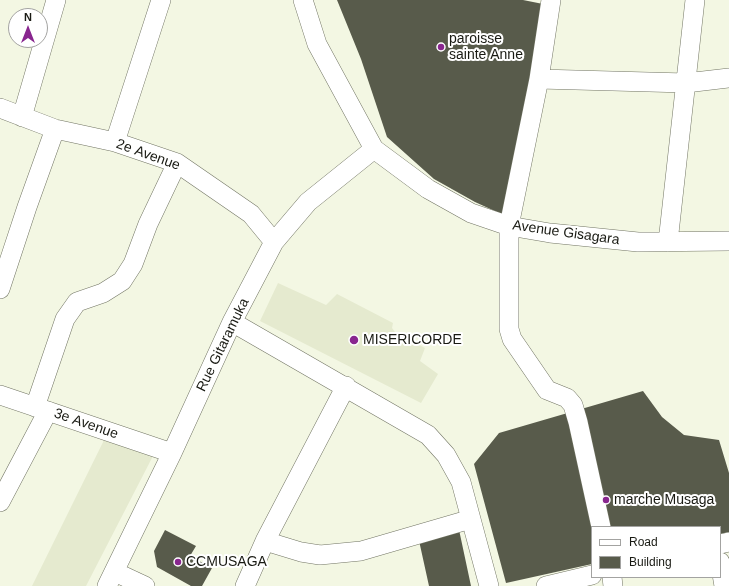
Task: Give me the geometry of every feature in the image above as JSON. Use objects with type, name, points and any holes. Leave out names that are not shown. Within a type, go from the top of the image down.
[{"type":"street","points":[[22,117],[56,0]]},
{"type":"street","points":[[115,142],[162,0]]},
{"type":"street","name":"Avenue Gisagara","points":[[303,0],[317,44],[374,148],[428,189],[471,213],[509,226],[550,233],[638,242],[729,241]]},
{"type":"street","points":[[551,0],[539,79],[509,226],[509,329],[512,339],[547,390],[567,398],[573,405],[601,526]]},
{"type":"street","points":[[668,242],[695,0]]},
{"type":"street","points":[[539,79],[686,83],[729,78]]},
{"type":"street","name":"2e Avenue","points":[[0,108],[55,129],[115,142],[177,163],[251,214],[274,242]]},
{"type":"street","points":[[0,290],[27,206],[55,129]]},
{"type":"street","name":"Rue Gitaramuka","points":[[111,579],[172,453],[232,322],[274,242],[308,202],[374,148]]},
{"type":"street","points":[[0,502],[41,409],[65,319],[77,302],[103,292],[122,281],[133,264],[148,224],[177,163]]},
{"type":"street","points":[[232,322],[346,386],[428,435],[446,455],[461,482],[488,586]]},
{"type":"street","points":[[245,586],[266,541],[346,386]]},
{"type":"street","name":"3e Avenue","points":[[0,395],[172,453]]},
{"type":"street","points":[[266,541],[301,552],[320,555],[361,551],[471,519]]},
{"type":"street","points":[[721,568],[724,586]]},
{"type":"street","points":[[546,586],[591,575]]},
{"type":"street","points":[[111,579],[145,586]]},
{"type":"shaded area","name":"MISERICORDE","points":[[278,283],[326,305],[337,294],[393,323],[392,328],[395,332],[425,348],[420,361],[438,374],[421,403],[260,321]]},
{"type":"shaded area","points":[[108,432],[154,454],[86,586],[32,586]]},
{"type":"building","points":[[337,0],[523,0],[543,4],[508,217],[475,202],[434,179],[387,137],[361,59]]},
{"type":"building","name":"marche Musaga","points":[[643,391],[662,417],[684,435],[719,440],[729,473],[729,532],[721,534],[721,526],[591,526],[591,564],[506,583],[474,464],[499,433]]},
{"type":"building","points":[[458,525],[471,586],[429,586],[418,536]]},
{"type":"building","name":"CCMUSAGA","points":[[165,530],[196,546],[190,556],[212,568],[202,586],[191,586],[157,567],[154,551]]},
{"type":"place","name":"paroisse sainte Anne","points":[[441,47]]},
{"type":"place","name":"MISERICORDE","points":[[354,340]]},
{"type":"place","name":"marche Musaga","points":[[606,500]]},
{"type":"place","name":"CCMUSAGA","points":[[178,562]]}]
